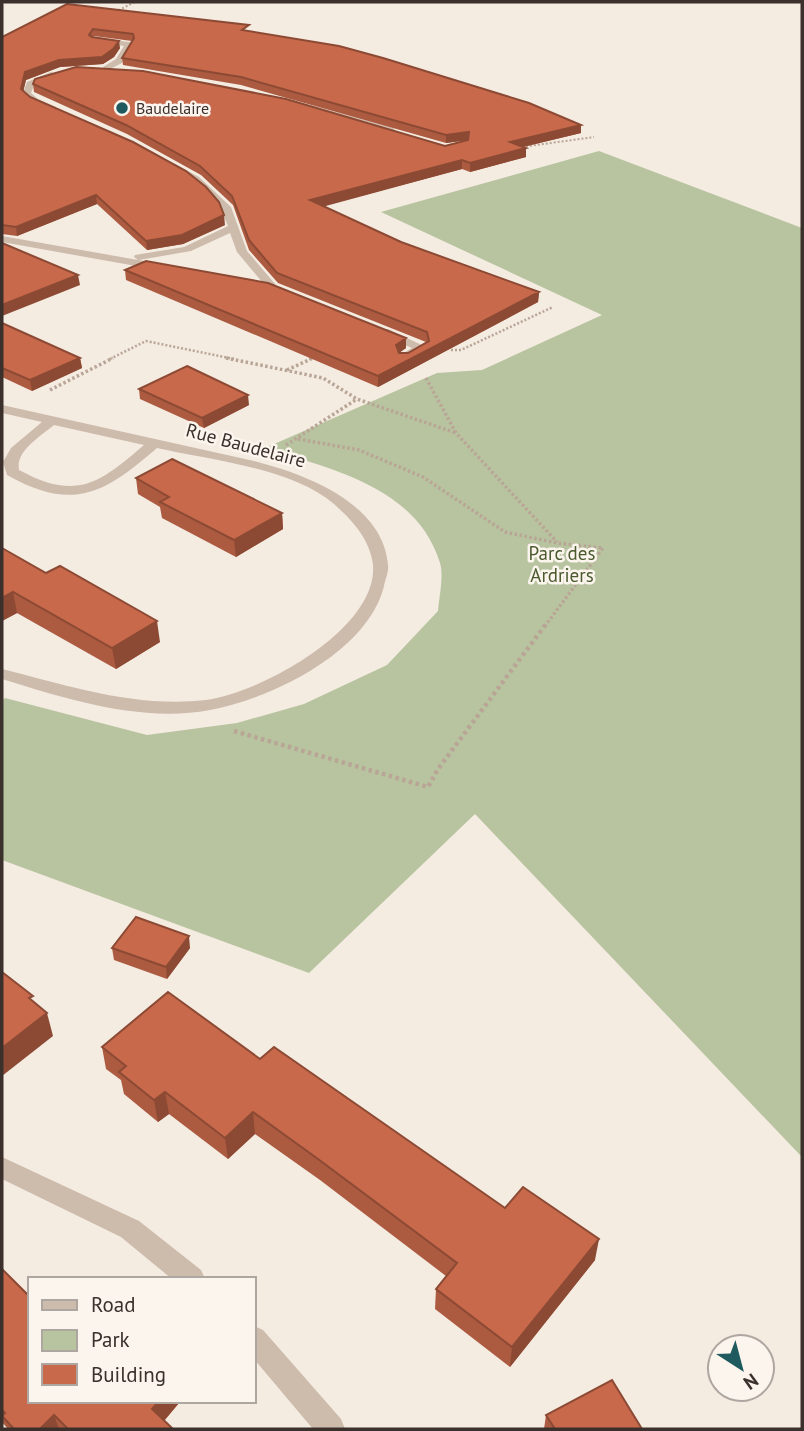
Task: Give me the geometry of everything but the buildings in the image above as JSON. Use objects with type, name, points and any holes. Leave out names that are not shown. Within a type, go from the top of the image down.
[{"type":"street","points":[[96,40],[129,44],[119,61],[101,70],[128,72]]},
{"type":"street","points":[[60,111],[35,100],[27,93],[30,84],[67,71]]},
{"type":"street","points":[[281,100],[333,112],[396,132]]},
{"type":"street","points":[[165,161],[196,179],[226,209],[242,252],[272,287]]},
{"type":"street","points":[[114,259],[174,254],[213,241],[231,228]]},
{"type":"street","points":[[2,239],[180,271]]},
{"type":"street","points":[[245,282],[284,292]]},
{"type":"street","points":[[374,328],[422,348]]},
{"type":"street","points":[[403,358],[422,348]]},
{"type":"street","name":"Rue Baudelaire","points":[[2,674],[122,707],[183,708],[213,704],[267,687],[309,664],[339,641],[362,618],[380,589],[380,552],[373,534],[337,499],[308,483],[247,464],[5,410]]},
{"type":"street","name":"Rue Baudelaire","points":[[52,420],[16,451],[9,462],[12,472],[44,489],[88,489],[113,479],[155,443]]},
{"type":"street","points":[[2,1167],[130,1229],[190,1277]]},
{"type":"street","points":[[256,1341],[331,1429]]},
{"type":"path","points":[[108,16],[135,2]]},
{"type":"path","points":[[515,148],[594,137]]},
{"type":"path","points":[[422,348],[461,350],[552,307]]},
{"type":"path","points":[[286,371],[374,328]]},
{"type":"path","points":[[5,410],[146,341],[323,378],[357,400],[456,433]]},
{"type":"path","points":[[403,358],[430,381],[456,433],[557,543]]},
{"type":"path","points":[[247,464],[298,439],[357,400]]},
{"type":"path","points":[[233,731],[428,787],[438,769],[603,548],[557,543],[505,531],[423,477],[359,450],[298,439]]},
{"type":"green space","name":"Parc des Ardriers","points":[[599,151],[802,228],[802,1157],[475,814],[309,973],[2,860],[2,701],[5,698],[147,735],[237,723],[304,704],[387,665],[438,611],[440,563],[429,537],[412,516],[369,485],[317,464],[265,448],[437,373],[482,370],[602,315],[381,212]]},
{"type":"place","name":"Baudelaire","points":[[122,108]]}]
